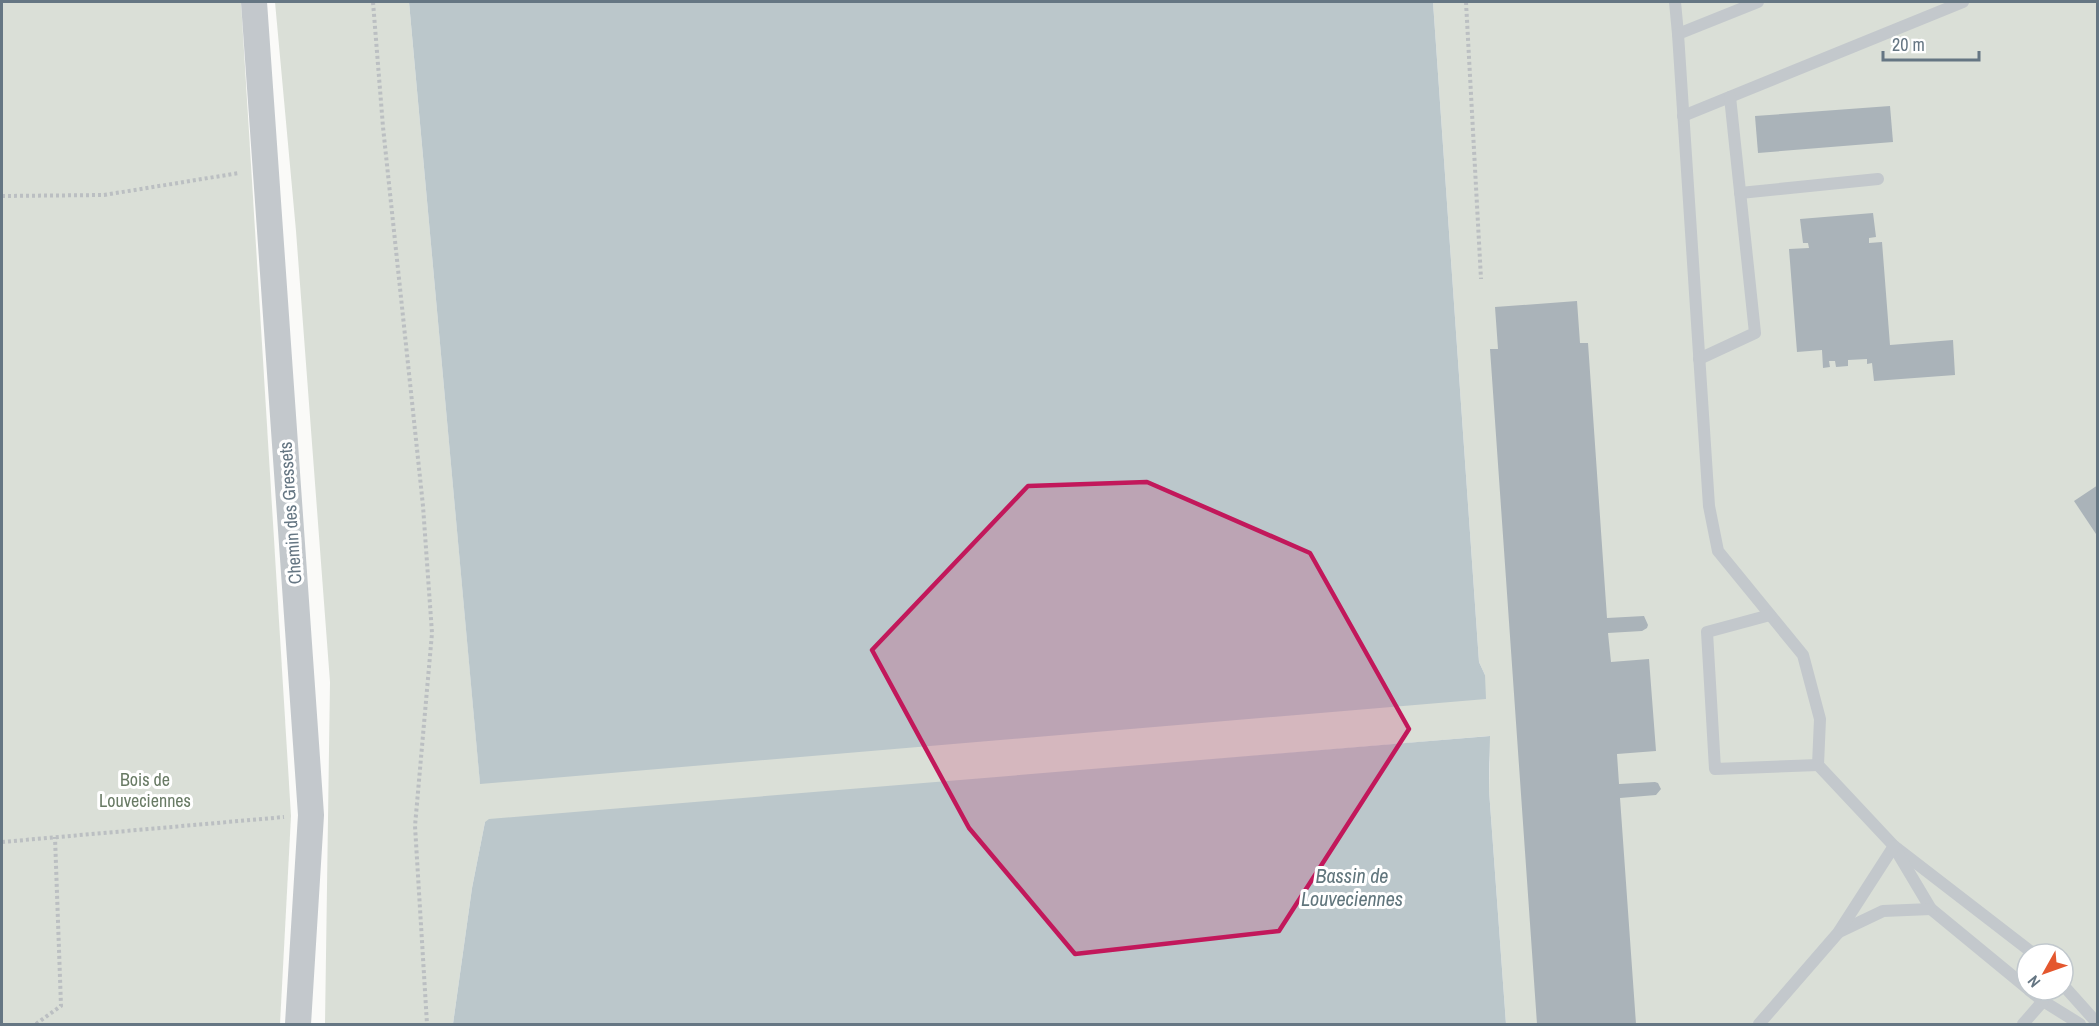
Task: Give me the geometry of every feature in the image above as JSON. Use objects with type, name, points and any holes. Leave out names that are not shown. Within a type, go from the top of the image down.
[{"type":"street","name":"Chemin des Gressets","points":[[254,2],[311,815],[298,1024]]},
{"type":"lane","points":[[1675,2],[1709,507],[1718,551],[1803,655],[1820,718],[1818,765],[1894,846],[2018,942]]},
{"type":"lane","points":[[1678,34],[1758,2]]},
{"type":"lane","points":[[1683,116],[1963,2]]},
{"type":"lane","points":[[1699,359],[1755,333],[1730,97]]},
{"type":"lane","points":[[1740,193],[1878,179]]},
{"type":"lane","points":[[1770,615],[1707,632],[1715,769],[1818,765]]},
{"type":"lane","points":[[1894,846],[1931,909],[2015,978]]},
{"type":"lane","points":[[1759,1024],[1838,933],[1894,846]]},
{"type":"lane","points":[[1838,933],[1883,911],[1931,909]]},
{"type":"lane","points":[[2075,999],[2097,1024]]},
{"type":"lane","points":[[2023,1024],[2039,1002]]},
{"type":"lane","points":[[2051,1002],[2080,1024]]},
{"type":"path","points":[[373,2],[383,127],[423,506],[432,633],[415,826],[427,1024]]},
{"type":"path","points":[[1466,2],[1481,279]]},
{"type":"path","points":[[2,196],[104,195],[266,169]]},
{"type":"path","points":[[2,842],[311,815]]},
{"type":"path","points":[[36,1024],[61,1006],[55,837]]},
{"type":"highlighted area","points":[[1147,482],[1310,553],[1409,729],[1279,931],[1075,954],[969,828],[872,650],[1028,486]]},
{"type":"green space","name":"Bois de Louveciennes","points":[[2,2],[241,2],[291,816],[280,1024],[2,1024]]},
{"type":"green space","points":[[275,2],[409,2],[480,783],[1485,675],[1479,662],[1433,2],[2097,2],[2097,1024],[1506,1024],[1489,790],[1489,736],[485,822],[472,888],[453,1024],[325,1024],[330,682],[296,231]]},
{"type":"water","points":[[409,2],[1433,2],[1479,662],[1485,675],[1486,699],[480,784]]},
{"type":"water","name":"Bassin de Louveciennes","points":[[1490,736],[1489,790],[1506,1024],[453,1024],[472,888],[485,822],[489,819]]},
{"type":"building","points":[[1890,106],[1893,142],[1758,153],[1755,116]]},
{"type":"building","points":[[1873,213],[1876,237],[1869,238],[1869,243],[1882,242],[1890,345],[1953,340],[1955,375],[1874,381],[1872,363],[1867,364],[1867,359],[1848,360],[1848,366],[1836,367],[1835,361],[1829,361],[1830,367],[1823,368],[1822,350],[1797,352],[1789,249],[1809,248],[1808,243],[1803,243],[1800,219]]},
{"type":"building","points":[[1577,301],[1580,343],[1588,343],[1607,618],[1644,616],[1648,625],[1642,631],[1608,633],[1611,662],[1649,659],[1656,751],[1617,754],[1619,784],[1655,782],[1661,789],[1656,795],[1620,798],[1636,1024],[1537,1024],[1490,349],[1498,349],[1495,307]]},
{"type":"building","points":[[2098,485],[2098,537],[2074,501]]}]
